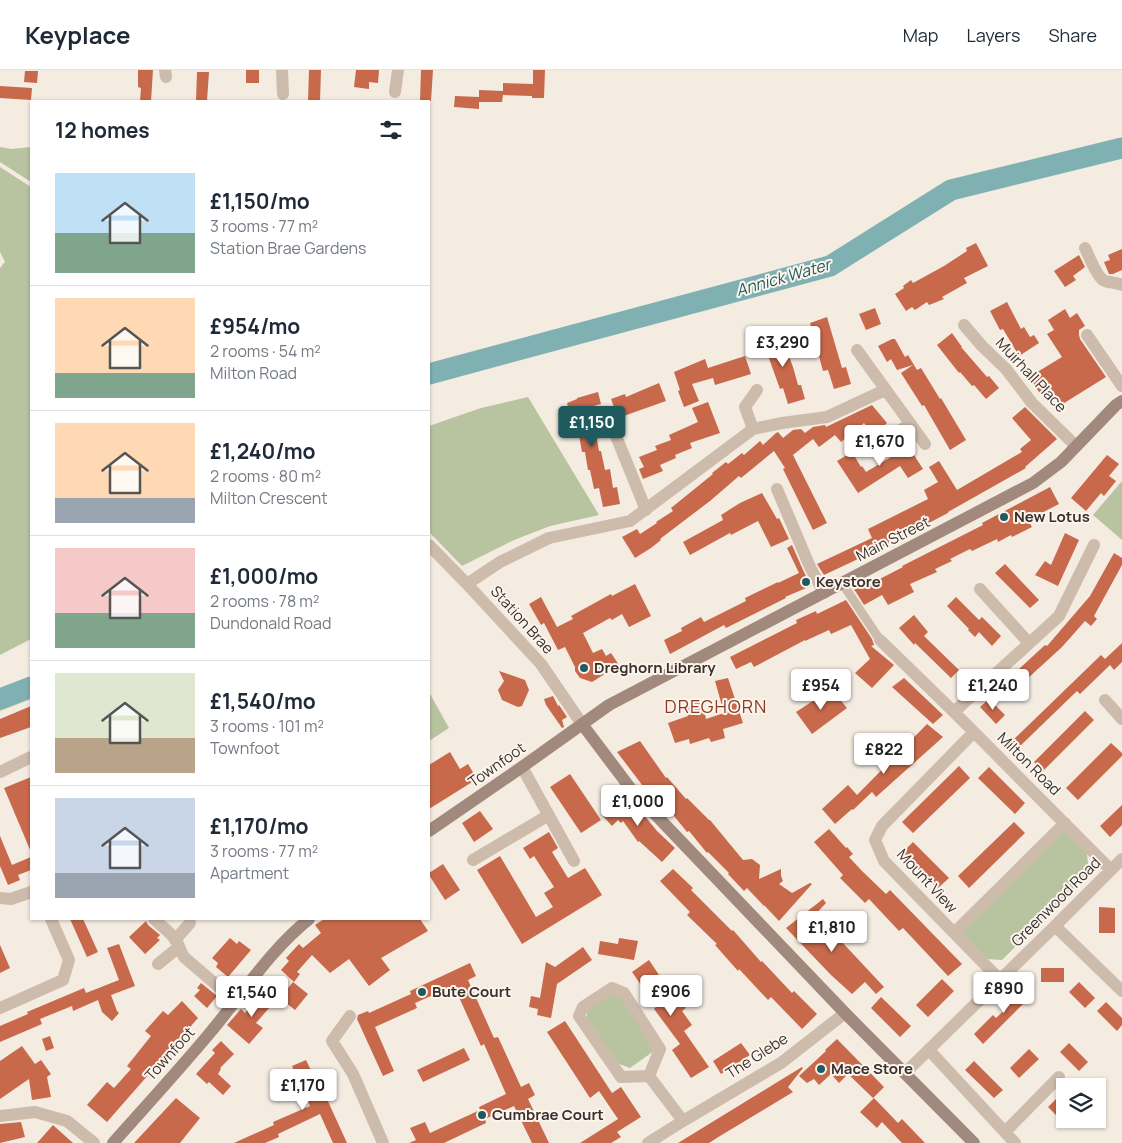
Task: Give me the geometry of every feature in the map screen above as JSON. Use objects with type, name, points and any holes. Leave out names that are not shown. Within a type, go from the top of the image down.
[{"type":"main road","name":"Main Street","points":[[582,724],[609,705],[1033,484],[1061,462],[1122,401]]},
{"type":"main road","name":"Townfoot","points":[[430,830],[582,724]]},
{"type":"main road","points":[[582,724],[631,789],[845,1013],[974,1143]]},
{"type":"main road","name":"Townfoot","points":[[113,1143],[209,1035],[264,963],[295,930],[308,920]]},
{"type":"street","points":[[282,70],[283,94]]},
{"type":"street","points":[[395,92],[398,70]]},
{"type":"street","points":[[1085,248],[1098,275],[1103,280],[1122,285]]},
{"type":"street","name":"Muirhall Place","points":[[964,324],[982,346],[1006,370],[1032,403],[1076,446]]},
{"type":"street","points":[[1087,335],[1122,386]]},
{"type":"street","points":[[857,350],[925,444]]},
{"type":"street","points":[[753,430],[745,407],[757,390]]},
{"type":"street","points":[[467,584],[500,562],[549,538],[630,521],[753,430],[782,423],[827,417],[885,390]]},
{"type":"street","points":[[881,441],[911,424]]},
{"type":"street","points":[[614,431],[646,510]]},
{"type":"street","points":[[777,489],[810,567],[824,593]]},
{"type":"street","points":[[954,712],[1059,616],[1094,545]]},
{"type":"street","name":"Station Brae","points":[[430,546],[541,664],[582,724]]},
{"type":"street","points":[[842,583],[880,640]]},
{"type":"street","points":[[980,589],[1029,643]]},
{"type":"street","name":"Milton Road","points":[[880,640],[1111,870]]},
{"type":"street","points":[[1105,700],[1122,719]]},
{"type":"street","name":"Mount View","points":[[974,732],[882,826],[876,840],[884,861],[1000,980]]},
{"type":"street","points":[[0,772],[30,757]]},
{"type":"street","points":[[522,767],[574,861]]},
{"type":"street","points":[[473,860],[548,815]]},
{"type":"street","points":[[954,933],[1065,823]]},
{"type":"street","name":"Greenwood Road","points":[[905,1073],[1122,859]]},
{"type":"street","points":[[0,898],[10,899],[30,892]]},
{"type":"street","points":[[0,1008],[63,980],[69,960],[51,920]]},
{"type":"street","points":[[155,920],[177,943],[184,957],[235,1000]]},
{"type":"street","points":[[158,964],[177,943],[190,924]]},
{"type":"street","points":[[1055,926],[1122,991]]},
{"type":"street","points":[[612,988],[624,993],[660,1049],[648,1076],[621,1077],[579,1016],[583,1007],[612,988]]},
{"type":"street","name":"The Glebe","points":[[648,1143],[781,1063],[845,1013]]},
{"type":"street","points":[[350,1016],[332,1041],[354,1074],[383,1143]]},
{"type":"street","points":[[929,1050],[1015,1143]]},
{"type":"street","points":[[648,1076],[683,1121]]},
{"type":"street","points":[[1004,1132],[1059,1077]]},
{"type":"street","points":[[0,1116],[35,1112],[67,1121],[94,1143]]},
{"type":"green space","points":[[0,147],[11,149],[30,147],[30,181],[0,162]]},
{"type":"green space","points":[[0,167],[30,186],[30,640],[0,655],[0,268],[5,262],[0,252]]},
{"type":"green space","points":[[528,397],[599,515],[550,526],[514,540],[462,566],[430,533],[430,426],[481,408]]},
{"type":"green space","points":[[1122,481],[1122,540],[1093,515]]},
{"type":"green space","points":[[30,687],[30,699],[0,711],[0,699]]},
{"type":"green space","points":[[430,694],[449,728],[430,740]]},
{"type":"green space","points":[[1066,830],[1087,854],[1089,873],[1002,960],[987,959],[962,933]]},
{"type":"green space","points":[[610,993],[621,995],[654,1051],[630,1068],[619,1064],[587,1018],[587,1008]]},
{"type":"building","points":[[138,70],[153,70],[151,100],[140,100],[141,88],[138,87]]},
{"type":"building","points":[[246,70],[259,70],[259,83],[246,83]]},
{"type":"building","points":[[309,70],[321,70],[320,100],[308,100]]},
{"type":"building","points":[[356,70],[379,70],[378,83],[369,82],[369,89],[354,87]]},
{"type":"building","points":[[421,70],[433,70],[431,101],[420,100]]},
{"type":"building","points":[[533,70],[545,70],[544,98],[503,95],[502,102],[479,102],[479,109],[454,107],[455,96],[479,97],[479,90],[503,91],[503,83],[533,84]]},
{"type":"building","points":[[25,71],[38,71],[37,83],[24,82]]},
{"type":"building","points":[[197,72],[209,72],[207,100],[196,100]]},
{"type":"building","points":[[0,86],[32,88],[31,100],[0,98]]},
{"type":"building","points":[[976,243],[988,266],[964,278],[967,283],[942,297],[944,299],[929,305],[927,302],[915,310],[912,307],[906,311],[895,294],[904,288],[903,286],[911,280],[913,283],[944,266],[967,251],[966,248]]},
{"type":"building","points":[[1122,249],[1122,270],[1109,274],[1104,262],[1110,260],[1108,255]]},
{"type":"building","points":[[1079,255],[1085,267],[1073,276],[1076,280],[1065,287],[1054,271]]},
{"type":"building","points":[[1007,302],[1021,329],[1024,327],[1030,337],[1034,335],[1039,343],[1019,356],[1003,329],[1000,330],[990,311]]},
{"type":"building","points":[[875,308],[881,324],[866,330],[859,314]]},
{"type":"building","points":[[1065,309],[1070,318],[1077,313],[1085,326],[1079,330],[1080,339],[1106,377],[1061,405],[1051,389],[1041,395],[1029,377],[1062,357],[1047,334],[1054,330],[1048,320]]},
{"type":"building","points":[[827,317],[842,368],[846,367],[851,384],[834,389],[828,370],[823,371],[810,323]]},
{"type":"building","points":[[780,333],[798,385],[801,385],[805,399],[788,404],[783,388],[780,389],[762,339]]},
{"type":"building","points":[[952,333],[961,347],[999,388],[986,399],[974,385],[972,386],[959,373],[937,345]]},
{"type":"building","points":[[895,339],[905,357],[908,355],[917,370],[921,368],[966,440],[950,450],[924,405],[922,406],[901,373],[913,365],[897,370],[891,359],[887,362],[878,346]]},
{"type":"building","points":[[745,356],[751,374],[715,385],[713,378],[692,384],[699,401],[684,407],[674,372],[705,359],[708,368]]},
{"type":"building","points":[[659,383],[666,401],[618,418],[611,399],[625,394],[626,397]]},
{"type":"building","points":[[598,392],[601,404],[586,408],[591,435],[596,434],[605,470],[610,469],[613,488],[617,487],[620,504],[603,507],[599,488],[594,489],[585,452],[582,452],[579,435],[572,436],[567,403]]},
{"type":"building","points":[[708,402],[720,433],[690,443],[692,448],[675,455],[676,458],[660,465],[663,471],[643,479],[639,469],[644,467],[639,457],[657,450],[655,446],[671,440],[669,435],[698,422],[692,408]]},
{"type":"building","points":[[872,405],[887,423],[873,434],[864,423],[841,442],[835,435],[819,447],[813,439],[793,455],[827,523],[813,530],[783,469],[785,468],[774,451],[741,478],[739,476],[651,548],[635,558],[622,537],[637,529],[640,534],[657,523],[673,511],[671,508],[712,473],[742,453],[744,455],[760,441],[763,445],[778,432],[783,438],[793,430],[801,429],[805,433],[813,427],[825,425],[826,427]]},
{"type":"building","points":[[1025,407],[1057,439],[1026,468],[948,513],[824,575],[817,564],[872,538],[868,529],[928,499],[924,490],[938,482],[929,467],[939,461],[957,490],[1022,452],[1020,449],[1031,440],[1012,418]]},
{"type":"building","points":[[902,441],[912,457],[914,455],[923,469],[908,478],[900,466],[858,493],[837,461],[852,452],[866,472],[891,457],[887,450]]},
{"type":"building","points":[[1107,455],[1119,464],[1109,476],[1116,481],[1104,496],[1101,493],[1086,511],[1071,498]]},
{"type":"building","points":[[1050,487],[1059,504],[1028,520],[1032,527],[998,542],[997,539],[972,551],[970,549],[950,559],[952,561],[935,569],[937,572],[910,584],[914,592],[888,605],[882,595],[864,605],[854,590],[871,581],[872,583],[983,525],[982,523]]},
{"type":"building","points":[[762,493],[777,519],[779,518],[789,539],[771,547],[758,521],[731,535],[730,533],[690,555],[683,542],[723,520],[721,515],[740,503]]},
{"type":"building","points":[[1065,533],[1079,540],[1058,586],[1035,575],[1045,561],[1051,565]]},
{"type":"building","points":[[792,545],[811,586],[785,597],[726,628],[724,625],[670,654],[664,640],[682,631],[681,628],[701,617],[704,622],[746,601],[745,598],[799,573],[787,548]]},
{"type":"building","points":[[1114,553],[1122,558],[1122,565],[1094,616],[1097,619],[1091,626],[1085,621],[1062,647],[1015,690],[1006,681],[1045,645],[1047,646],[1090,596]]},
{"type":"building","points":[[1005,564],[1039,600],[1030,608],[995,573]]},
{"type":"building","points":[[635,584],[651,616],[629,627],[622,614],[612,620],[610,618],[583,633],[593,653],[602,649],[606,656],[611,653],[619,665],[592,682],[580,678],[565,647],[558,650],[544,623],[541,625],[529,604],[541,597],[557,627],[573,619],[571,616],[611,594],[612,596]]},
{"type":"building","points":[[956,597],[979,620],[982,617],[1001,636],[992,646],[979,632],[975,637],[947,606]]},
{"type":"building","points":[[846,600],[872,639],[874,645],[871,646],[894,665],[872,688],[855,673],[870,659],[851,625],[831,634],[829,630],[805,640],[754,667],[751,662],[736,669],[730,657],[797,623],[796,620],[816,611],[817,614]]},
{"type":"building","points":[[914,615],[928,632],[924,636],[959,670],[951,678],[915,643],[914,645],[899,628]]},
{"type":"building","points":[[1122,643],[1122,662],[1114,670],[1110,665],[1080,694],[1077,691],[1018,748],[1012,741],[1101,655],[1105,659]]},
{"type":"building","points":[[499,671],[525,680],[529,690],[522,706],[518,707],[502,700],[498,690],[504,681]]},
{"type":"building","points":[[728,678],[743,723],[723,729],[725,738],[711,742],[709,738],[690,744],[689,739],[675,743],[668,723],[688,716],[685,704],[702,700],[706,719],[724,713],[715,681]]},
{"type":"building","points":[[904,678],[943,715],[933,724],[892,687]]},
{"type":"building","points":[[831,689],[847,708],[812,734],[796,712]]},
{"type":"building","points":[[553,696],[567,717],[562,720],[564,727],[562,728],[544,699]]},
{"type":"building","points":[[989,699],[1005,715],[996,724],[980,707]]},
{"type":"building","points":[[30,706],[30,727],[0,738],[0,719]]},
{"type":"building","points":[[1085,711],[1094,720],[1043,771],[1034,762]]},
{"type":"building","points":[[927,724],[943,737],[876,797],[872,792],[835,824],[822,809],[848,785],[857,795]]},
{"type":"building","points":[[640,741],[666,778],[710,820],[743,860],[752,859],[760,865],[759,879],[781,869],[783,881],[779,884],[792,893],[810,883],[812,884],[779,921],[747,888],[744,891],[729,873],[707,853],[689,831],[687,832],[666,806],[647,788],[646,790],[617,752]]},
{"type":"building","points":[[1111,743],[1122,753],[1122,756],[1078,800],[1066,788]]},
{"type":"building","points":[[450,752],[460,769],[468,764],[477,779],[430,808],[430,764]]},
{"type":"building","points":[[959,766],[970,778],[913,833],[902,822]]},
{"type":"building","points":[[989,767],[1025,803],[1015,814],[978,778]]},
{"type":"building","points":[[570,774],[601,820],[581,833],[550,787]]},
{"type":"building","points":[[30,777],[30,850],[4,788]]},
{"type":"building","points":[[622,794],[675,848],[662,862],[638,842],[623,821],[621,823],[618,820],[612,826],[601,814]]},
{"type":"building","points":[[1122,805],[1122,825],[1110,837],[1100,826]]},
{"type":"building","points":[[480,811],[493,829],[474,842],[462,823]]},
{"type":"building","points":[[1014,822],[1025,833],[969,888],[958,876]]},
{"type":"building","points":[[829,829],[853,854],[849,857],[862,871],[886,894],[890,890],[962,964],[948,976],[903,928],[899,931],[869,899],[865,903],[840,878],[843,875],[814,842]]},
{"type":"building","points":[[549,832],[558,848],[552,852],[568,878],[585,868],[602,895],[522,944],[477,870],[500,856],[536,917],[553,907],[544,893],[554,887],[534,856],[530,859],[523,848]]},
{"type":"building","points":[[0,836],[12,865],[30,857],[30,870],[18,875],[20,880],[8,885],[0,866]]},
{"type":"building","points":[[913,842],[949,878],[937,889],[902,853]]},
{"type":"building","points":[[443,864],[460,890],[445,900],[430,877],[430,872]]},
{"type":"building","points":[[673,869],[693,888],[691,890],[733,930],[761,962],[792,993],[794,991],[817,1014],[802,1029],[771,997],[768,1000],[739,969],[738,971],[715,945],[717,944],[687,915],[690,912],[660,881]]},
{"type":"building","points":[[823,899],[826,903],[812,918],[836,944],[841,941],[884,987],[876,994],[865,982],[852,994],[786,928]]},
{"type":"building","points":[[1099,907],[1115,908],[1115,933],[1099,933]]},
{"type":"building","points":[[70,920],[83,920],[98,952],[87,957]]},
{"type":"building","points":[[322,920],[421,920],[428,931],[381,958],[390,970],[369,986],[349,959],[330,973],[312,955],[297,972],[300,974],[294,982],[281,970],[289,961],[286,958],[299,944],[303,948],[321,933],[315,925]]},
{"type":"building","points":[[146,921],[160,935],[157,938],[160,940],[145,954],[129,937]]},
{"type":"building","points":[[230,938],[237,944],[239,941],[251,950],[228,977],[216,967],[218,963],[212,958]]},
{"type":"building","points":[[619,938],[638,941],[634,960],[598,954],[600,941],[618,944]]},
{"type":"building","points":[[119,944],[135,986],[111,995],[119,1013],[112,1021],[102,1012],[98,1000],[73,1011],[72,1006],[40,1019],[42,1024],[0,1042],[0,1026],[28,1014],[27,1012],[84,988],[86,993],[119,980],[107,948]]},
{"type":"building","points":[[0,945],[10,968],[0,973]]},
{"type":"building","points":[[583,947],[592,960],[557,984],[551,1018],[537,1015],[538,1009],[529,1007],[531,996],[540,998],[546,962],[555,967]]},
{"type":"building","points":[[649,960],[673,996],[679,992],[686,1008],[682,1011],[692,1025],[684,1031],[709,1067],[691,1078],[672,1050],[680,1044],[654,1009],[656,1007],[632,972]]},
{"type":"building","points":[[470,963],[476,976],[468,980],[494,1038],[498,1037],[521,1087],[529,1083],[535,1095],[528,1099],[549,1143],[532,1143],[514,1106],[485,1119],[486,1123],[444,1143],[409,1143],[416,1140],[410,1128],[425,1122],[430,1133],[480,1110],[479,1107],[506,1094],[484,1044],[481,1046],[454,986],[415,1003],[417,1008],[375,1027],[394,1071],[383,1076],[357,1019],[358,1015],[368,1011],[369,1013],[411,994],[410,991]]},
{"type":"building","points":[[1041,968],[1064,968],[1064,982],[1041,982]]},
{"type":"building","points":[[942,979],[954,991],[928,1017],[916,1005]]},
{"type":"building","points":[[293,982],[308,994],[295,1010],[280,998]]},
{"type":"building","points":[[1079,982],[1095,998],[1085,1008],[1069,992]]},
{"type":"building","points":[[201,983],[217,996],[207,1008],[194,996],[200,990],[197,988]]},
{"type":"building","points":[[1023,985],[1027,985],[1034,993],[983,1044],[974,1034],[993,1015],[996,1018],[1010,1005],[1007,1001]]},
{"type":"building","points":[[264,990],[276,1000],[256,1023],[263,1028],[249,1044],[227,1025],[241,1009],[245,1013]]},
{"type":"building","points":[[881,997],[911,1026],[900,1037],[871,1008]]},
{"type":"building","points":[[182,1001],[198,1018],[107,1122],[87,1105],[107,1082],[114,1088],[131,1069],[127,1066],[151,1036],[145,1031],[163,1011],[168,1015]]},
{"type":"building","points":[[1106,1002],[1122,1018],[1122,1025],[1117,1031],[1097,1011]]},
{"type":"building","points":[[565,1021],[612,1093],[621,1087],[641,1117],[617,1132],[621,1137],[611,1143],[580,1143],[618,1119],[599,1091],[590,1098],[547,1032]]},
{"type":"building","points":[[50,1036],[54,1048],[46,1051],[42,1039]]},
{"type":"building","points":[[837,1039],[884,1087],[873,1098],[848,1074],[839,1083],[831,1074],[819,1085],[814,1079],[807,1083],[799,1076]]},
{"type":"building","points":[[221,1041],[234,1054],[220,1068],[218,1074],[231,1086],[223,1095],[209,1082],[207,1084],[196,1074],[215,1053],[212,1050]]},
{"type":"building","points":[[741,1043],[750,1055],[721,1074],[713,1061]]},
{"type":"building","points":[[1069,1043],[1088,1062],[1079,1071],[1060,1052]]},
{"type":"building","points":[[22,1046],[35,1064],[41,1060],[51,1074],[47,1077],[51,1097],[32,1100],[29,1079],[0,1099],[0,1061]]},
{"type":"building","points":[[464,1048],[470,1060],[423,1082],[417,1070]]},
{"type":"building","points":[[1029,1049],[1039,1059],[1019,1078],[1010,1068]]},
{"type":"building","points":[[306,1060],[319,1087],[321,1086],[347,1143],[333,1143],[320,1114],[278,1134],[279,1137],[265,1143],[234,1143],[274,1125],[273,1122],[310,1106],[292,1066]]},
{"type":"building","points":[[974,1061],[1003,1090],[994,1098],[965,1070]]},
{"type":"building","points":[[802,1067],[788,1087],[793,1092],[709,1143],[678,1143]]},
{"type":"building","points":[[176,1098],[200,1118],[180,1143],[134,1143]]},
{"type":"building","points":[[874,1098],[898,1123],[902,1119],[925,1143],[902,1143],[882,1122],[877,1128],[860,1112]]},
{"type":"building","points":[[1056,1099],[1056,1115],[1048,1107]]},
{"type":"building","points":[[21,1122],[25,1137],[0,1143],[0,1124]]},
{"type":"building","points":[[54,1126],[73,1143],[37,1143]]},
{"type":"waterway","name":"Annick Water","points":[[430,374],[830,266],[951,190],[1122,148]]},
{"type":"waterway","name":"Annick Water","points":[[0,699],[30,687]]},
{"type":"place","name":"New Lotus","points":[[1004,517]]},
{"type":"place","name":"Keystore","points":[[806,582]]},
{"type":"place","name":"Dreghorn Library","points":[[584,668]]},
{"type":"place","name":"Bute Court","points":[[422,992]]},
{"type":"place","name":"Mace Store","points":[[821,1069]]},
{"type":"place","name":"Cumbrae Court","points":[[482,1115]]},
{"type":"district","name":"DREGHORN","points":[[716,707]]}]
